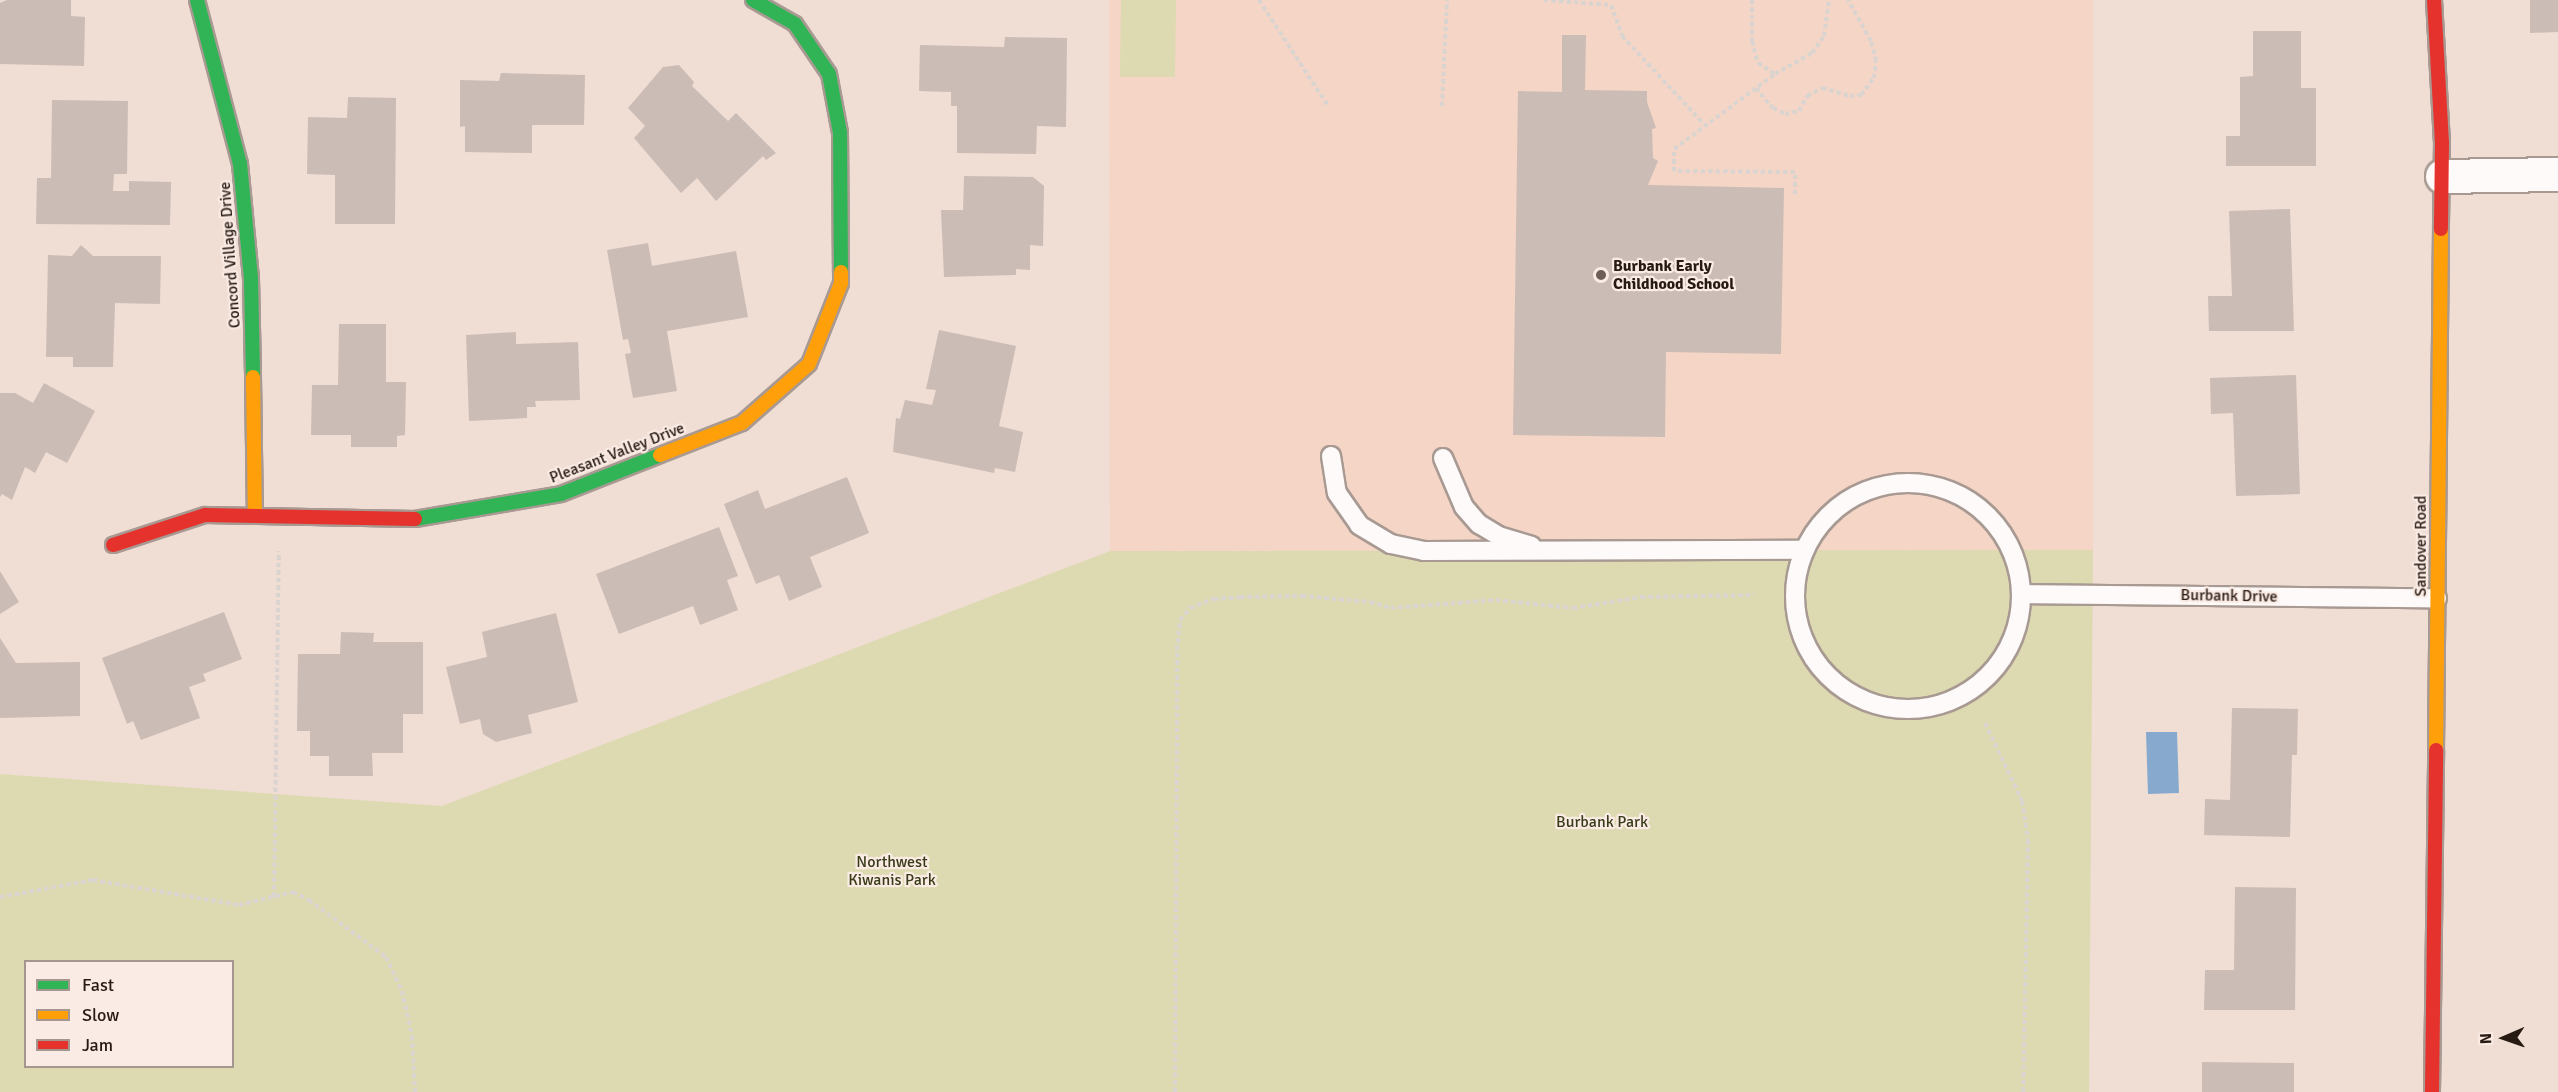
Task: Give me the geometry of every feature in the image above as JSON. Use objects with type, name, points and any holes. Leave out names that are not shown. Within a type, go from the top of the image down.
[{"type":"street","name":"Concord Village Drive","points":[[197,0],[240,164],[251,279],[255,513]]},
{"type":"street","name":"Pleasant Valley Drive","points":[[113,545],[205,515],[255,513],[410,520],[561,494],[742,423],[808,364],[841,283],[840,133],[829,74],[795,24],[753,0]]},
{"type":"street","name":"Sandover Road","points":[[2432,1092],[2442,176],[2434,0]]},
{"type":"street","points":[[2442,176],[2558,174]]},
{"type":"lane","points":[[1331,456],[1332,476],[1346,510],[1359,525],[1391,544],[1424,551],[1804,550]]},
{"type":"lane","points":[[1443,458],[1464,507],[1479,524],[1499,536],[1556,551]]},
{"type":"lane","points":[[1900,483],[1931,485],[1959,495],[1985,512],[1998,528],[2017,564],[2021,594],[2018,621],[2009,646],[1995,669],[1975,687],[1952,701],[1926,708],[1873,704],[1849,693],[1827,675],[1804,638],[1795,603],[1796,576],[1804,550],[1821,524],[1843,503],[1870,489],[1900,483]]},
{"type":"lane","name":"Burbank Drive","points":[[2021,594],[2437,598]]},
{"type":"path","points":[[1259,0],[1328,106]]},
{"type":"path","points":[[1442,106],[1447,0]]},
{"type":"path","points":[[1544,0],[1611,6],[1622,36],[1704,124]]},
{"type":"path","points":[[1752,0],[1752,41],[1758,63],[1775,74]]},
{"type":"path","points":[[1795,194],[1795,172],[1674,171],[1674,149],[1704,124],[1775,74],[1812,53],[1824,36],[1829,0]]},
{"type":"path","points":[[1756,88],[1773,108],[1785,114],[1799,111],[1806,96],[1822,88],[1850,96],[1862,95],[1874,78],[1876,61],[1871,41],[1848,0]]},
{"type":"path","points":[[274,897],[279,514]]},
{"type":"path","points":[[1175,1092],[1178,650],[1180,620],[1190,608],[1214,599],[1239,597],[1302,596],[1370,602],[1391,608],[1496,600],[1573,608],[1641,597],[1755,596]]},
{"type":"path","points":[[1985,723],[2022,801],[2028,840],[2023,1092]]},
{"type":"path","points":[[0,897],[93,880],[239,905],[293,892],[359,933],[386,957],[402,991],[412,1036],[416,1092]]},
{"type":"shaded area","name":"Burbank Early Childhood School","points":[[1109,0],[2093,0],[2093,550],[1110,551]]},
{"type":"green space","points":[[1121,0],[1176,0],[1175,77],[1120,77]]},
{"type":"green space","points":[[2093,550],[2089,1092],[0,1092],[0,774],[442,806],[1110,551]]},
{"type":"water","points":[[2146,732],[2177,732],[2179,793],[2148,794]]},
{"type":"building","points":[[7,0],[71,0],[71,16],[85,17],[84,66],[0,64],[0,3]]},
{"type":"building","points":[[2530,0],[2558,0],[2558,32],[2530,33]]},
{"type":"building","points":[[2253,31],[2301,31],[2301,88],[2316,88],[2316,166],[2226,166],[2226,136],[2240,136],[2240,77],[2253,76]]},
{"type":"building","name":"Burbank Early Childhood School","points":[[1562,35],[1586,35],[1585,90],[1647,91],[1647,102],[1656,128],[1652,129],[1653,158],[1658,161],[1648,185],[1784,188],[1781,354],[1666,352],[1665,437],[1513,435],[1518,91],[1562,92]]},
{"type":"building","points":[[1005,37],[1067,38],[1066,127],[1037,126],[1036,154],[957,153],[957,106],[951,106],[951,92],[919,91],[920,45],[1004,47]]},
{"type":"building","points":[[679,65],[694,82],[692,86],[728,121],[736,113],[776,153],[766,160],[763,156],[716,201],[697,178],[681,193],[634,138],[645,126],[628,108],[663,67]]},
{"type":"building","points":[[501,73],[585,75],[584,125],[532,125],[532,153],[465,152],[465,126],[460,127],[460,80],[499,81]]},
{"type":"building","points":[[348,97],[396,98],[395,224],[335,224],[335,175],[307,174],[308,117],[347,118]]},
{"type":"building","points":[[52,100],[128,101],[127,174],[114,174],[113,191],[129,191],[129,181],[171,182],[170,225],[36,224],[37,178],[51,178]]},
{"type":"building","points":[[964,176],[1033,177],[1044,186],[1043,246],[1030,245],[1030,270],[1016,269],[1016,275],[944,277],[941,210],[963,210]]},
{"type":"building","points":[[2290,209],[2294,331],[2209,331],[2208,296],[2232,296],[2229,211]]},
{"type":"building","points":[[648,243],[652,266],[736,251],[748,317],[667,331],[677,391],[633,398],[625,354],[631,353],[628,339],[623,340],[607,250]]},
{"type":"building","points":[[81,245],[93,256],[161,256],[160,304],[115,303],[113,367],[73,367],[73,357],[46,357],[48,255],[72,256]]},
{"type":"building","points":[[339,324],[386,324],[386,382],[406,382],[405,435],[397,436],[397,447],[351,447],[351,435],[311,435],[312,385],[338,385]]},
{"type":"building","points":[[939,330],[1016,346],[999,426],[1023,432],[1015,472],[995,468],[994,473],[893,452],[896,418],[900,419],[905,400],[932,405],[936,390],[926,389]]},
{"type":"building","points":[[516,332],[516,344],[578,342],[580,400],[535,401],[536,407],[527,407],[527,418],[469,421],[466,335]]},
{"type":"building","points":[[2296,375],[2300,494],[2236,496],[2233,413],[2211,414],[2210,378]]},
{"type":"building","points":[[44,383],[95,411],[67,463],[46,452],[35,473],[25,467],[12,500],[2,494],[0,497],[0,393],[15,393],[33,403]]},
{"type":"building","points":[[847,477],[869,533],[810,557],[822,587],[789,601],[779,575],[756,584],[724,504],[758,490],[765,509]]},
{"type":"building","points":[[719,527],[738,576],[727,580],[738,610],[700,625],[693,606],[619,634],[596,574]]},
{"type":"building","points":[[0,571],[19,602],[0,614]]},
{"type":"building","points":[[224,612],[242,659],[203,674],[206,681],[189,687],[200,718],[141,740],[133,721],[127,724],[102,658]]},
{"type":"building","points":[[556,613],[578,702],[528,715],[532,733],[496,742],[483,734],[480,719],[460,724],[446,667],[487,657],[482,632]]},
{"type":"building","points":[[341,632],[374,633],[373,642],[423,642],[423,714],[403,714],[403,753],[372,753],[373,776],[329,776],[329,756],[310,756],[310,731],[297,731],[298,654],[340,654]]},
{"type":"building","points":[[0,638],[16,663],[80,662],[80,716],[0,718]]},
{"type":"building","points":[[2232,708],[2298,709],[2297,755],[2292,755],[2290,837],[2204,835],[2205,799],[2230,800]]},
{"type":"building","points":[[2235,887],[2296,888],[2295,1010],[2204,1010],[2205,970],[2234,970]]},
{"type":"building","points":[[2202,1062],[2294,1063],[2294,1092],[2202,1092]]},
{"type":"traffic: fast","points":[[197,0],[240,164],[251,279],[253,377]]},
{"type":"traffic: fast","points":[[753,0],[795,24],[829,74],[840,133],[841,272]]},
{"type":"traffic: fast","points":[[415,519],[561,494],[660,455]]},
{"type":"traffic: slow","points":[[2436,750],[2441,229]]},
{"type":"traffic: slow","points":[[660,455],[742,423],[809,364],[841,283],[841,272]]},
{"type":"traffic: slow","points":[[253,377],[255,513]]},
{"type":"traffic: jam","points":[[2434,0],[2442,143],[2441,229]]},
{"type":"traffic: jam","points":[[113,545],[205,515],[415,519]]},
{"type":"traffic: jam","points":[[2432,1092],[2436,750]]},
{"type":"place","name":"Burbank Early Childhood School","points":[[1601,275]]},
{"type":"park label","name":"Burbank Park","points":[[1602,822]]},
{"type":"park label","name":"Northwest Kiwanis Park","points":[[892,871]]}]
